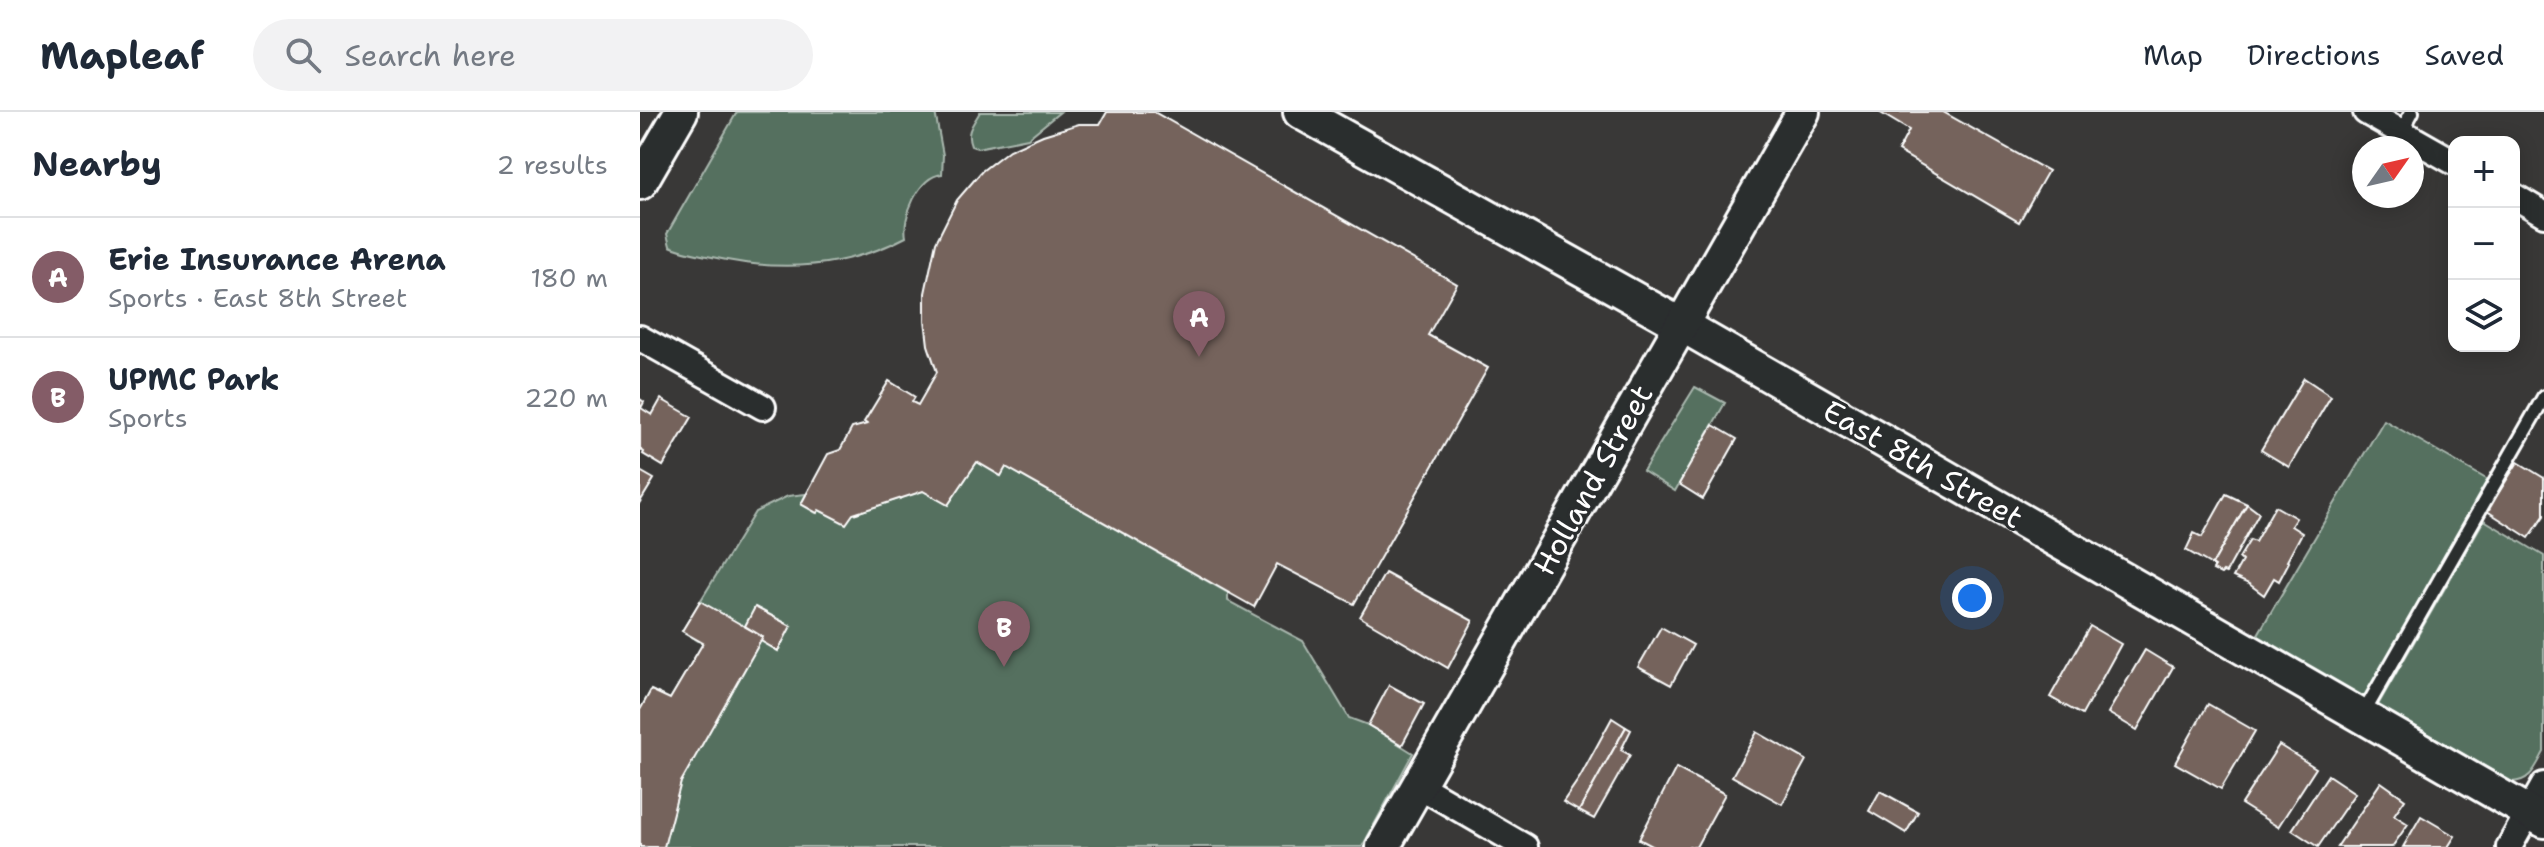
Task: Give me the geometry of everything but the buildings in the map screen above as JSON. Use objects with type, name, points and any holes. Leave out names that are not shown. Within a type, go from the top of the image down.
[{"type":"street","points":[[640,183],[681,112]]},
{"type":"street","name":"East 8th Street","points":[[1300,112],[1680,324],[2362,717],[2539,806]]},
{"type":"street","name":"Holland Street","points":[[1383,847],[1803,112]]},
{"type":"street","points":[[2366,112],[2407,122],[2448,157]]},
{"type":"street","points":[[2520,200],[2544,214]]},
{"type":"street","points":[[640,338],[763,407]]},
{"type":"street","points":[[1418,785],[1525,847]]},
{"type":"street","points":[[2509,847],[2539,806]]},
{"type":"lane","points":[[2362,717],[2544,397]]},
{"type":"green space","points":[[737,112],[935,112],[943,155],[942,174],[933,177],[919,190],[909,209],[906,237],[859,256],[811,265],[762,265],[696,254],[670,246],[667,234]]},
{"type":"green space","points":[[980,112],[1060,112],[1028,138],[977,148],[971,146],[969,136]]},
{"type":"green space","points":[[1695,387],[1725,403],[1675,491],[1643,471]]},
{"type":"green space","points":[[2384,420],[2488,480],[2364,699],[2257,636]]},
{"type":"green space","points":[[977,462],[1000,476],[1006,467],[1228,593],[1228,601],[1303,641],[1349,718],[1368,725],[1413,753],[1362,847],[640,847],[640,710],[651,690],[670,699],[703,644],[682,631],[755,512],[788,496],[806,494],[801,504],[816,513],[819,510],[853,514],[923,491],[948,505]]},
{"type":"green space","points":[[2484,520],[2544,556],[2544,752],[2528,776],[2512,782],[2378,705]]},
{"type":"place","name":"Erie Insurance Arena","points":[[1199,357]]},
{"type":"place","name":"UPMC Park","points":[[1004,667]]}]
